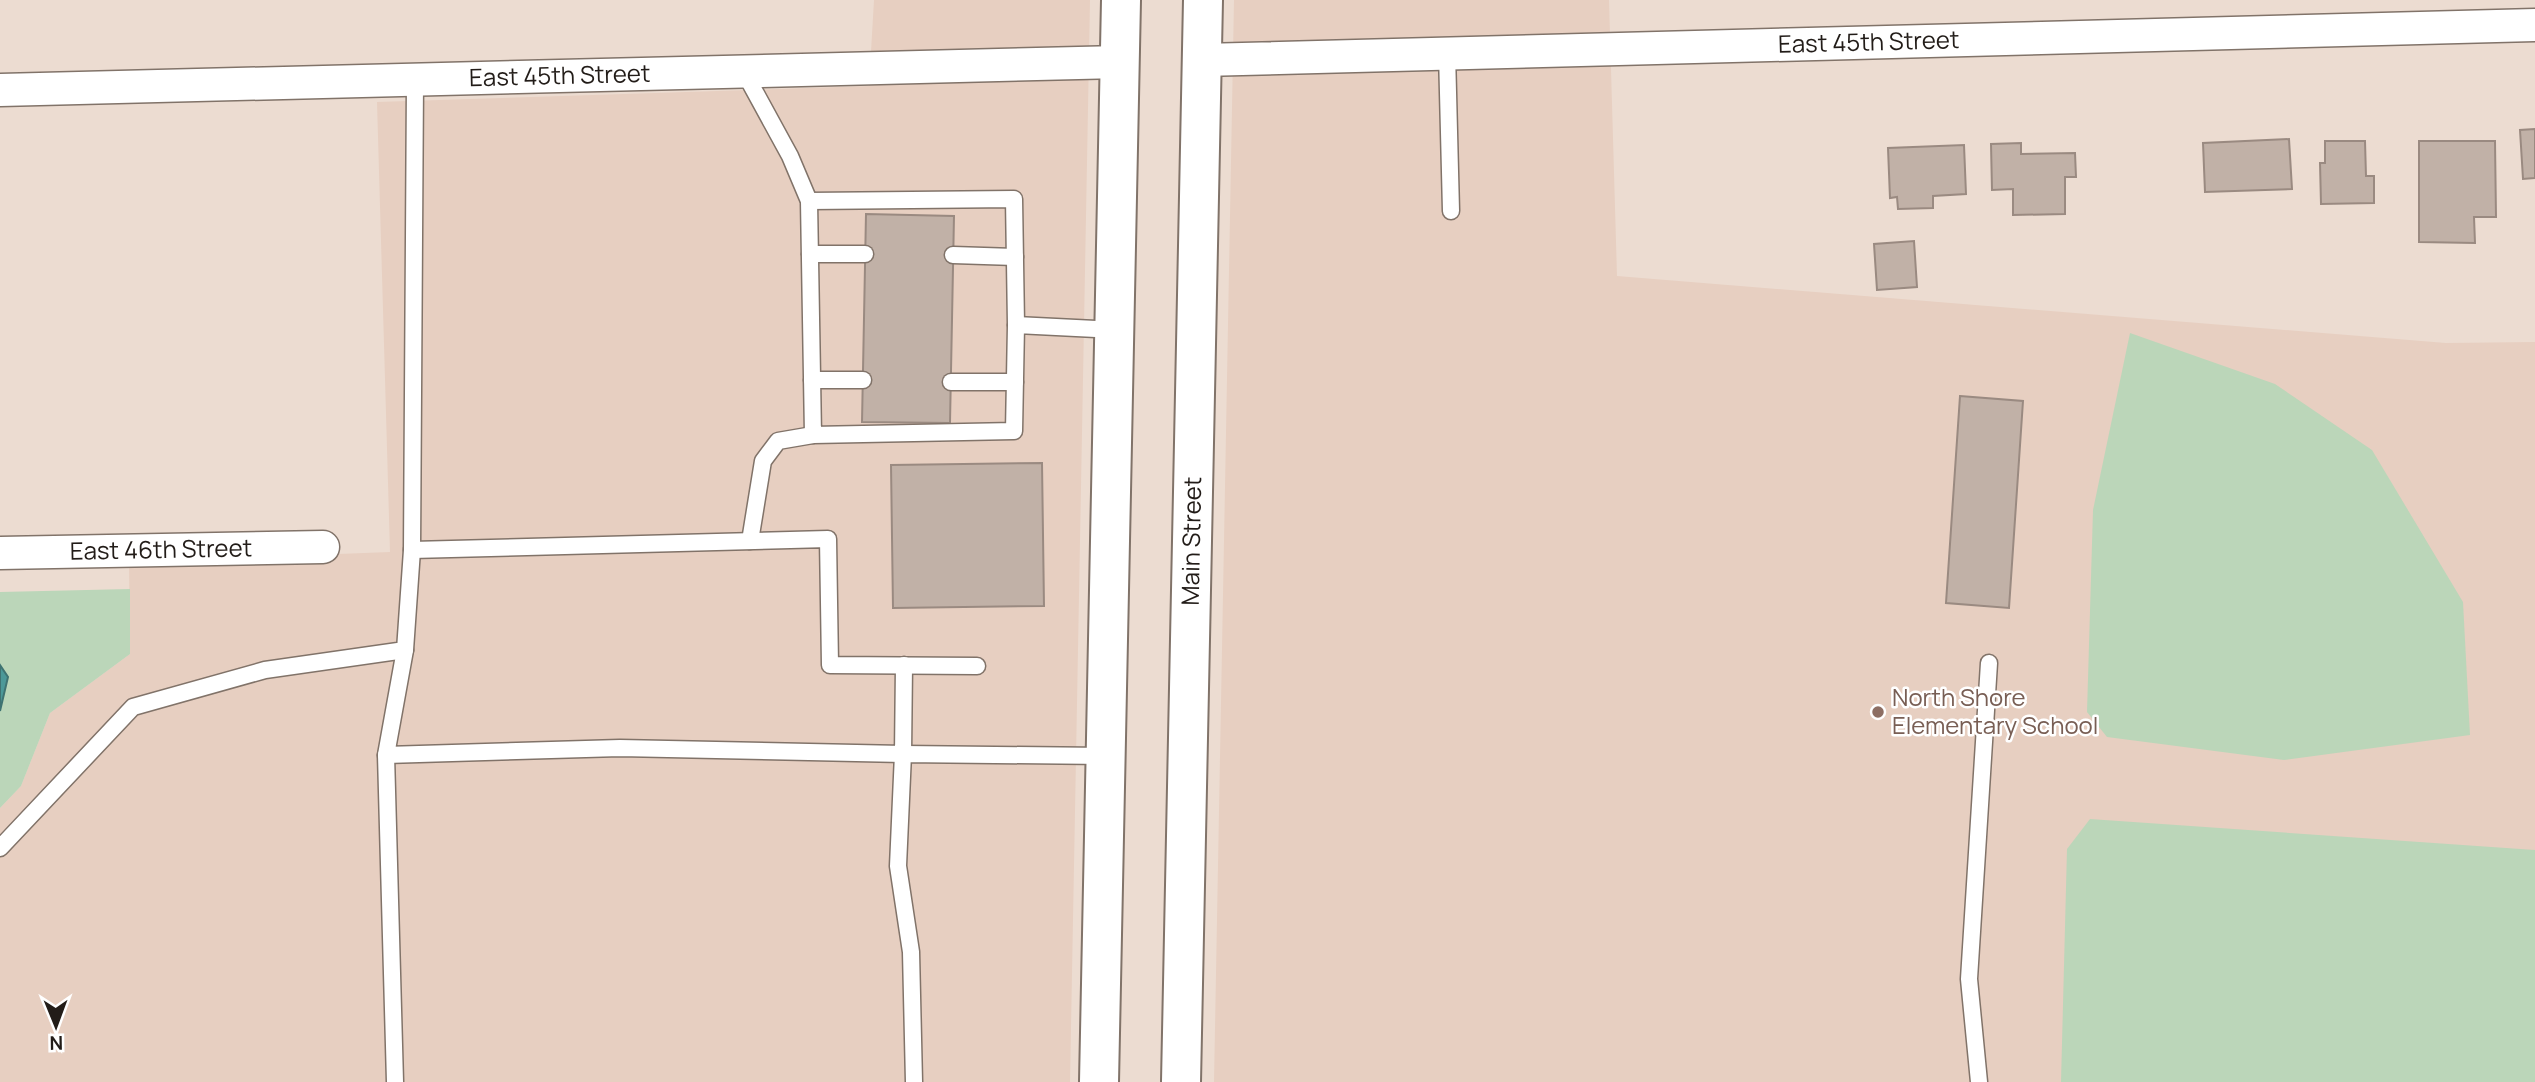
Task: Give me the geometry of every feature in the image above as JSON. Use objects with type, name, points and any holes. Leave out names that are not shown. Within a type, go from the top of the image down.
[{"type":"main road","points":[[1099,1082],[1121,0]]},
{"type":"main road","name":"Main Street","points":[[1181,1082],[1203,0]]},
{"type":"street","name":"East 45th Street","points":[[1202,60],[2535,25]]},
{"type":"street","name":"East 45th Street","points":[[0,90],[1120,62]]},
{"type":"street","name":"East 46th Street","points":[[0,553],[323,547]]},
{"type":"lane","points":[[1447,53],[1451,211]]},
{"type":"lane","points":[[743,70],[790,156],[809,201],[813,435]]},
{"type":"lane","points":[[395,1082],[386,755],[405,650],[412,550],[415,81]]},
{"type":"lane","points":[[750,541],[763,461],[778,441],[813,435],[1014,431],[1014,199],[809,201]]},
{"type":"lane","points":[[810,254],[865,254]]},
{"type":"lane","points":[[953,254],[1015,257]]},
{"type":"lane","points":[[1016,325],[1115,330]]},
{"type":"lane","points":[[812,380],[863,380]]},
{"type":"lane","points":[[951,382],[1015,382]]},
{"type":"lane","points":[[412,550],[828,538],[830,665],[977,666]]},
{"type":"lane","points":[[0,848],[133,707],[265,670],[405,650]]},
{"type":"lane","points":[[1979,1082],[1969,979],[1989,663]]},
{"type":"lane","points":[[904,665],[898,866],[911,952],[914,1082]]},
{"type":"lane","points":[[386,755],[620,748],[1106,756]]},
{"type":"shaded area","points":[[874,0],[1090,0],[1070,1082],[0,1082],[0,808],[21,786],[50,713],[130,654],[129,562],[390,552],[377,102],[869,86]]},
{"type":"shaded area","name":"North Shore Elementary School","points":[[1234,0],[1609,0],[1617,276],[2446,343],[2535,342],[2535,1082],[1214,1082]]},
{"type":"green space","points":[[2130,333],[2275,384],[2372,450],[2463,602],[2470,735],[2284,760],[2107,737],[2087,712],[2093,510]]},
{"type":"green space","points":[[130,589],[130,654],[50,713],[21,786],[0,808],[0,711],[8,677],[0,665],[0,592]]},
{"type":"green space","points":[[2090,819],[2535,850],[2535,1082],[2061,1082],[2067,849]]},
{"type":"water","points":[[0,665],[8,677],[0,711]]},
{"type":"building","points":[[2535,129],[2535,178],[2523,179],[2520,130]]},
{"type":"building","points":[[2289,139],[2292,189],[2205,192],[2203,143]]},
{"type":"building","points":[[2325,141],[2365,141],[2366,176],[2374,176],[2374,203],[2321,204],[2320,163],[2325,163]]},
{"type":"building","points":[[2419,141],[2495,141],[2496,217],[2474,217],[2475,243],[2419,242]]},
{"type":"building","points":[[2021,143],[2021,154],[2075,153],[2076,177],[2065,177],[2065,214],[2013,215],[2013,189],[1992,190],[1991,144]]},
{"type":"building","points":[[1964,145],[1966,194],[1933,196],[1933,208],[1898,209],[1897,197],[1890,198],[1888,148]]},
{"type":"building","points":[[866,214],[954,216],[950,423],[862,422]]},
{"type":"building","points":[[1914,241],[1917,287],[1877,290],[1874,244]]},
{"type":"building","points":[[1960,396],[2023,401],[2009,608],[1946,603]]},
{"type":"building","points":[[1042,463],[1044,606],[893,608],[891,465]]},
{"type":"place","name":"North Shore Elementary School","points":[[1878,712]]}]
